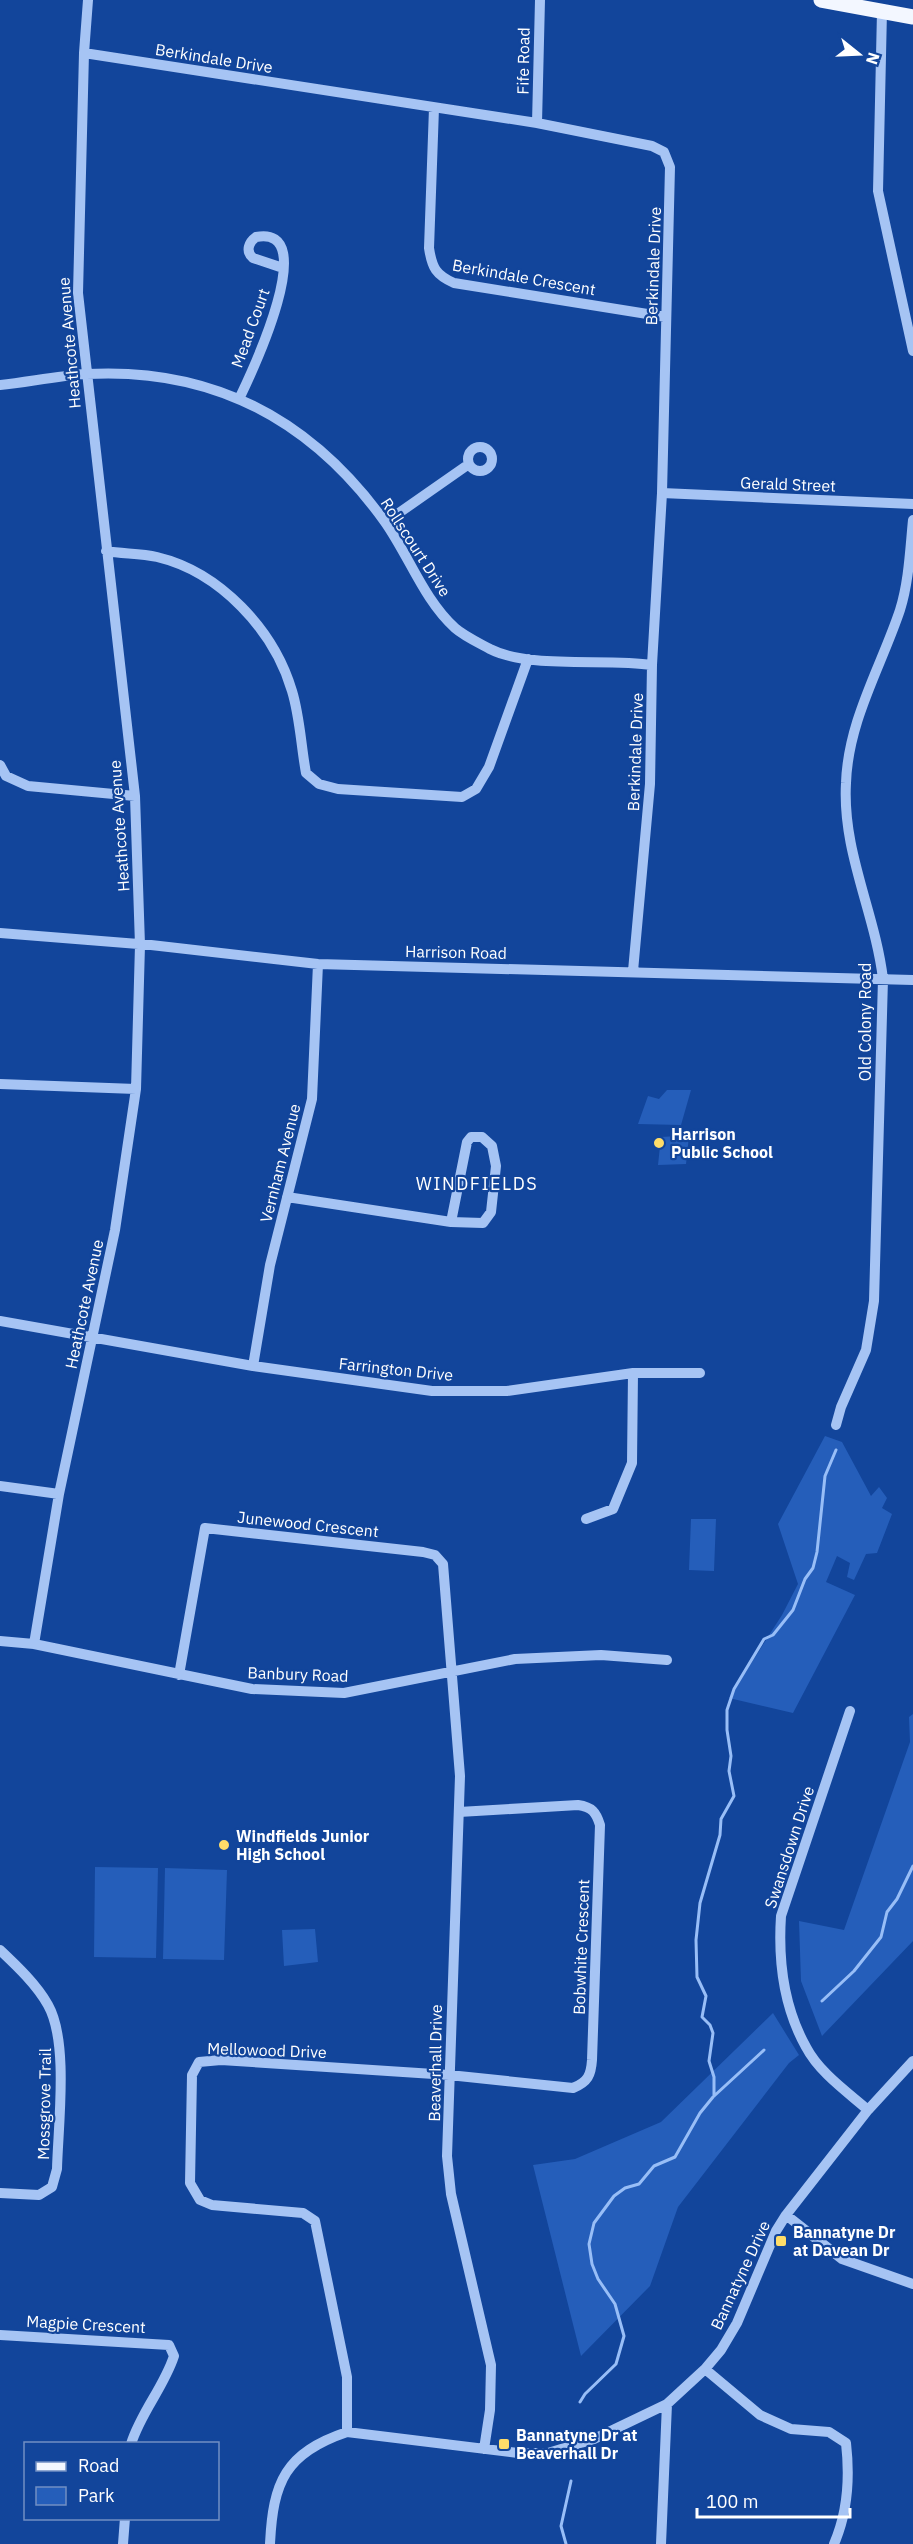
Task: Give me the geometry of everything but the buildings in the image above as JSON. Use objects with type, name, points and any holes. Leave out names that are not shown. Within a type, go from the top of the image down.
[{"type":"main road","points":[[822,0],[913,17]]},
{"type":"street","name":"Heathcote Avenue","points":[[34,1644],[59,1494],[115,1230],[136,1089],[140,945],[135,796],[85,374],[78,293],[84,53],[88,0]]},
{"type":"street","name":"Fife Road","points":[[537,123],[540,0]]},
{"type":"street","points":[[882,11],[878,191],[913,351]]},
{"type":"street","name":"Berkindale Drive","points":[[84,53],[537,123],[652,146],[663,152],[670,167],[662,493],[652,665],[650,784],[633,971]]},
{"type":"street","name":"Berkindale Crescent","points":[[434,108],[429,248],[431,265],[439,276],[454,283],[666,317]]},
{"type":"street","name":"Mead Court","points":[[240,397],[278,304],[283,268]]},
{"type":"street","name":"Rollscourt Drive","points":[[0,385],[85,374],[123,374],[184,380],[240,397],[285,423],[319,449],[353,482],[386,522],[435,604],[456,629],[493,651],[528,659],[652,665]]},
{"type":"street","points":[[386,522],[469,464]]},
{"type":"street","name":"Gerald Street","points":[[662,493],[913,504]]},
{"type":"street","name":"Old Colony Road","points":[[836,1425],[841,1407],[866,1350],[874,1301],[883,979],[875,930],[853,860],[846,825],[846,784],[854,733],[906,587],[913,520]]},
{"type":"street","points":[[106,551],[156,557],[190,569],[227,592],[258,627],[283,667],[292,692],[306,773],[319,784],[338,789],[462,797],[476,789],[489,767],[528,659]]},
{"type":"street","points":[[0,765],[6,776],[28,786],[135,796]]},
{"type":"street","name":"Harrison Road","points":[[0,933],[318,964],[913,980]]},
{"type":"street","name":"Vernham Avenue","points":[[253,1366],[270,1265],[312,1099],[318,964]]},
{"type":"street","points":[[0,1084],[136,1089]]},
{"type":"street","points":[[288,1197],[450,1222],[483,1223],[491,1212],[496,1166],[492,1146],[482,1137],[471,1137],[466,1142],[450,1222]]},
{"type":"street","name":"Farrington Drive","points":[[0,1321],[253,1366],[432,1391],[507,1391],[633,1373],[700,1373]]},
{"type":"street","points":[[586,1520],[613,1509],[632,1463],[633,1373]]},
{"type":"street","points":[[0,1486],[59,1494]]},
{"type":"street","name":"Junewood Crescent","points":[[179,1676],[206,1528],[435,1555],[443,1564],[446,1574],[452,1672]]},
{"type":"street","name":"Banbury Road","points":[[0,1641],[34,1644],[179,1676],[252,1689],[344,1693],[515,1659],[558,1654],[602,1654],[667,1660]]},
{"type":"street","name":"Beaverhall Drive","points":[[452,1672],[458,1739],[459,1812],[447,2156],[452,2194],[491,2365],[490,2402],[484,2449]]},
{"type":"street","name":"Swansdown Drive","points":[[850,1711],[781,1916],[779,1948],[785,1997],[806,2048],[830,2077],[868,2110]]},
{"type":"street","name":"Bobwhite Crescent","points":[[449,2075],[573,2088],[584,2084],[591,2073],[593,2048],[600,1825],[597,1815],[590,1806],[578,1804],[459,1812]]},
{"type":"street","name":"Mossgrove Trail","points":[[0,1950],[22,1972],[48,2006],[60,2039],[57,2169],[51,2187],[39,2195],[0,2193]]},
{"type":"street","name":"Mellowood Drive","points":[[347,2432],[347,2376],[315,2222],[303,2213],[221,2206],[200,2200],[190,2183],[192,2075],[198,2062],[221,2060],[449,2075]]},
{"type":"street","name":"Bannatyne Drive","points":[[347,2432],[518,2453],[548,2453],[573,2447],[667,2404],[705,2369],[721,2349],[737,2323],[765,2253],[786,2215],[868,2110],[913,2061]]},
{"type":"street","points":[[786,2215],[842,2259],[913,2283]]},
{"type":"street","name":"Magpie Crescent","points":[[0,2335],[169,2345],[174,2356],[169,2370],[138,2424],[132,2442]]},
{"type":"street","points":[[705,2369],[760,2415],[791,2429],[829,2432],[846,2443],[849,2473],[842,2525],[834,2544]]},
{"type":"street","points":[[661,2544],[667,2404]]},
{"type":"street","points":[[270,2544],[276,2494],[290,2466],[312,2447],[347,2432]]},
{"type":"street","points":[[123,2544],[125,2520]]},
{"type":"green space","points":[[667,1090],[691,1090],[681,1125],[638,1124],[648,1096],[659,1099]]},
{"type":"green space","points":[[685,1132],[689,1136],[686,1164],[658,1165],[661,1137],[678,1136],[678,1133]]},
{"type":"green space","points":[[825,1436],[842,1442],[871,1496],[879,1487],[887,1498],[882,1508],[892,1514],[877,1553],[866,1554],[854,1580],[847,1577],[850,1563],[837,1556],[826,1582],[855,1595],[793,1713],[729,1698],[782,1615],[798,1584],[778,1524]]},
{"type":"green space","points":[[691,1519],[716,1519],[714,1571],[689,1570]]},
{"type":"green space","points":[[913,1714],[913,1941],[822,2036],[801,1981],[799,1921],[844,1930],[910,1742],[909,1717]]},
{"type":"green space","points":[[95,1867],[158,1868],[156,1958],[94,1957]]},
{"type":"green space","points":[[165,1868],[227,1870],[224,1960],[163,1959]]},
{"type":"green space","points":[[315,1929],[318,1962],[284,1966],[282,1930]]},
{"type":"green space","points":[[773,2013],[799,2055],[789,2063],[678,2207],[650,2286],[581,2356],[533,2165],[575,2159],[661,2122]]},
{"type":"waterway","points":[[714,2096],[714,2077],[709,2061],[713,2033],[710,2025],[702,2017],[706,1996],[697,1977],[696,1940],[700,1903],[720,1835],[721,1819],[734,1796],[729,1771],[731,1756],[727,1710],[734,1689],[764,1639],[773,1635],[793,1610],[805,1579],[813,1568],[817,1552],[825,1476],[836,1450]]},
{"type":"waterway","points":[[822,2001],[854,1971],[881,1937],[887,1912],[897,1899],[913,1866]]},
{"type":"waterway","points":[[580,2402],[585,2394],[616,2364],[624,2336],[615,2304],[598,2279],[592,2264],[589,2244],[594,2223],[614,2196],[625,2188],[639,2184],[654,2166],[675,2157],[700,2113],[713,2097],[764,2050]]},
{"type":"waterway","points":[[566,2544],[561,2526],[571,2481]]},
{"type":"place","name":"Harrison Public School","points":[[659,1143]]},
{"type":"place","name":"Windfields Junior High School","points":[[224,1845]]},
{"type":"place","name":"Bannatyne Dr at Davean Dr","points":[[781,2241]]},
{"type":"place","name":"Bannatyne Dr at Beaverhall Dr","points":[[504,2444]]},
{"type":"district","name":"WINDFIELDS","points":[[477,1183]]}]
